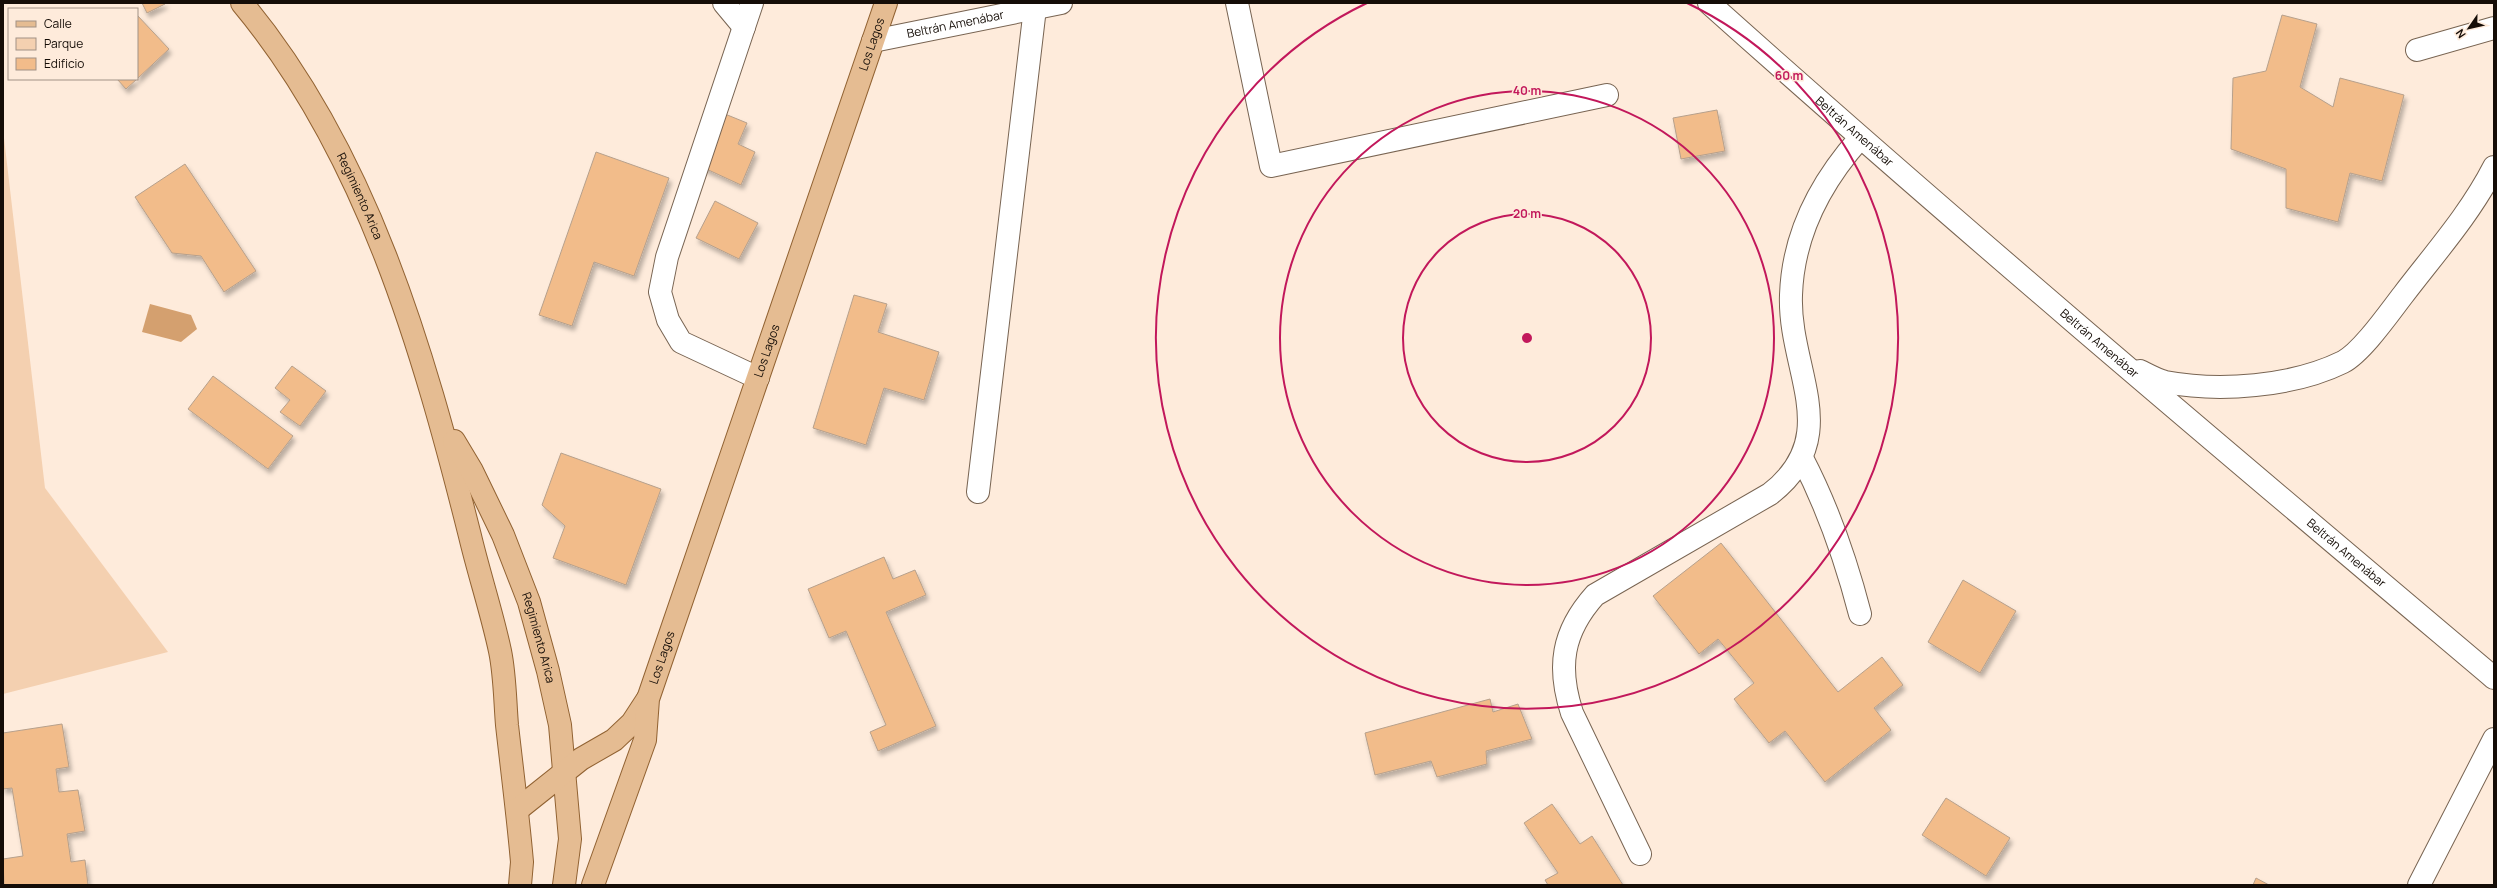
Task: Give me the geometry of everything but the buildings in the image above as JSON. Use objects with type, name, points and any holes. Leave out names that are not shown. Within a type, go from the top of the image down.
[{"type":"main road","name":"Regimiento Arica","points":[[242,3],[285,61],[318,113],[348,166],[396,286],[436,409],[458,485],[500,653],[522,862],[520,885]]},
{"type":"main road","name":"Los Lagos","points":[[593,885],[645,740],[648,699],[886,3]]},
{"type":"main road","name":"Regimiento Arica","points":[[436,409],[479,486],[503,535],[529,602],[548,671],[560,725],[570,839],[564,885]]},
{"type":"main road","name":"Los Lagos","points":[[517,810],[581,759],[614,740],[632,723],[648,699]]},
{"type":"street","points":[[724,3],[744,27]]},
{"type":"street","points":[[752,3],[667,256],[660,292],[668,320],[681,342],[758,378]]},
{"type":"street","name":"Beltrán Amenábar","points":[[874,41],[1061,3]]},
{"type":"street","points":[[1237,3],[1272,166],[1607,95]]},
{"type":"street","name":"Beltrán Amenábar","points":[[1709,3],[1860,138],[2119,361],[2494,678]]},
{"type":"street","points":[[978,492],[1036,8]]},
{"type":"street","points":[[2417,50],[2494,28]]},
{"type":"street","points":[[1640,854],[1572,713],[1565,691],[1563,669],[1566,646],[1572,627],[1582,610],[1595,595],[1770,494],[1783,484],[1802,458],[1808,438],[1811,419],[1792,324],[1791,295],[1794,268],[1800,240],[1810,212],[1823,185],[1841,160],[1860,138]]},
{"type":"street","points":[[2119,361],[2163,382],[2243,388],[2284,380],[2343,362],[2356,352],[2396,304],[2477,198],[2494,167]]},
{"type":"street","points":[[1802,458],[1828,513],[1847,563],[1860,614]]},
{"type":"street","points":[[2419,885],[2494,739]]},
{"type":"green space","points":[[3,3],[4,138],[45,488],[168,652],[3,694]]},
{"type":"shaded area","points":[[150,304],[191,315],[197,329],[181,342],[142,332]]}]
